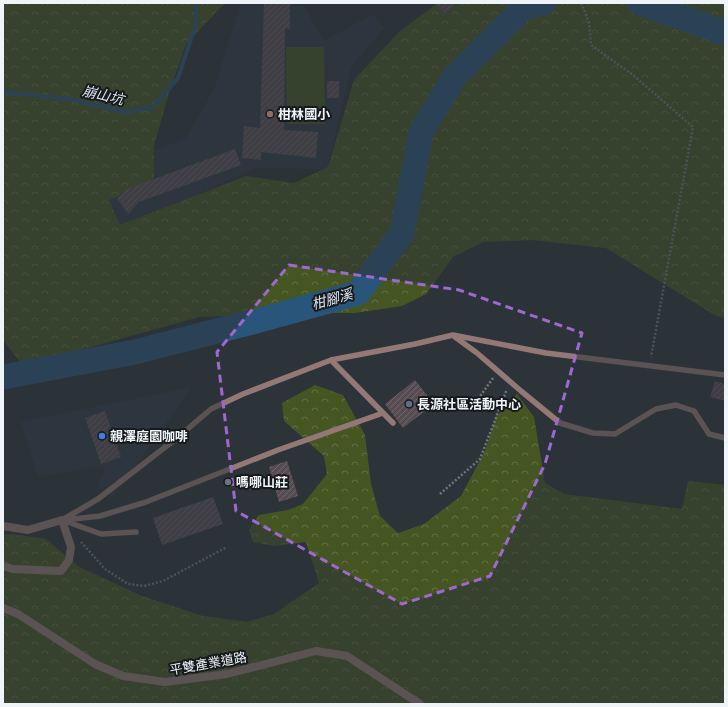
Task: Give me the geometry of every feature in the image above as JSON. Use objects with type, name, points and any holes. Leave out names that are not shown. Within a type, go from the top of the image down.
[{"type":"street","points":[[3,526],[28,530],[62,520],[70,547],[69,560],[61,571],[13,569],[3,566]]},
{"type":"street","name":"平雙產業道路","points":[[3,608],[18,614],[94,664],[123,676],[166,682],[227,674],[316,651],[347,656],[420,704]]},
{"type":"lane","points":[[453,335],[477,353],[560,423],[593,433],[615,434],[656,409],[676,405],[694,411],[709,434],[725,438]]},
{"type":"lane","points":[[62,520],[98,499],[178,438],[211,409],[243,394],[331,360],[453,335],[546,353],[725,375]]},
{"type":"lane","points":[[331,360],[393,423]]},
{"type":"lane","points":[[62,520],[100,516],[146,502],[278,450],[383,413]]},
{"type":"lane","points":[[62,520],[101,534],[136,532]]},
{"type":"path","points":[[581,3],[589,22],[591,45],[633,75],[693,127],[650,365]]},
{"type":"path","points":[[471,408],[498,371]]},
{"type":"path","points":[[440,494],[480,459],[510,382]]},
{"type":"path","points":[[77,536],[105,569],[128,584],[144,586],[163,581],[227,548]]},
{"type":"highlighted area","points":[[289,265],[459,290],[582,333],[545,464],[490,576],[402,604],[236,511],[217,352]]},
{"type":"shaded area","name":"柑林國小","points":[[241,3],[291,3],[292,7],[304,6],[324,41],[373,14],[384,28],[351,67],[327,169],[255,168],[120,230],[90,178],[186,138],[214,89]]},
{"type":"shaded area","points":[[192,387],[113,497],[97,486],[105,469],[94,467],[38,477],[21,422]]},
{"type":"green space","points":[[3,3],[225,3],[186,44],[167,99],[154,146],[154,179],[109,200],[120,225],[246,176],[294,183],[328,167],[354,80],[400,31],[438,3],[725,3],[725,319],[713,314],[606,248],[532,240],[483,242],[453,257],[426,294],[402,306],[355,313],[299,313],[199,317],[23,366],[3,340]]},
{"type":"green space","points":[[286,47],[324,47],[325,124],[287,124]]},
{"type":"green space","points":[[315,385],[343,395],[365,435],[371,484],[380,516],[398,533],[424,524],[461,496],[485,451],[496,417],[517,394],[534,417],[545,483],[564,494],[682,509],[688,481],[725,485],[725,704],[3,704],[3,534],[46,539],[79,567],[142,596],[203,616],[247,622],[274,614],[319,583],[306,542],[274,546],[253,542],[249,530],[259,515],[288,510],[303,504],[327,474],[324,456],[284,421],[282,403]]},
{"type":"building","points":[[264,3],[290,3],[290,29],[285,28],[284,130],[318,132],[316,158],[261,152],[261,160],[242,158],[244,126],[260,128]]},
{"type":"building","points":[[435,3],[453,3],[455,5],[445,14]]},
{"type":"building","points":[[327,81],[339,81],[339,98],[327,98]]},
{"type":"building","points":[[235,149],[241,165],[139,202],[128,214],[117,198],[127,189]]},
{"type":"building","name":"長源社區活動中心","points":[[415,380],[434,404],[403,428],[385,404]]},
{"type":"building","points":[[715,381],[725,384],[725,401],[710,397]]},
{"type":"building","points":[[105,411],[121,457],[101,464],[85,418]]},
{"type":"building","points":[[287,461],[298,496],[279,502],[269,467]]},
{"type":"building","points":[[213,497],[223,524],[162,545],[153,518]]},
{"type":"waterway","name":"崩山坑","points":[[3,92],[70,99],[126,112],[152,108],[178,78],[196,24],[196,3]]},
{"type":"waterway","name":"柑腳溪","points":[[3,377],[135,352],[358,293],[402,233],[421,132],[455,76],[524,7],[543,3]]},
{"type":"waterway","name":"柑腳溪","points":[[640,3],[725,33]]},
{"type":"place","name":"柑林國小","points":[[270,114]]},
{"type":"place","name":"長源社區活動中心","points":[[409,404]]},
{"type":"place","name":"親澤庭園咖啡","points":[[102,436]]},
{"type":"place","name":"嗎哪山莊","points":[[228,482]]}]
